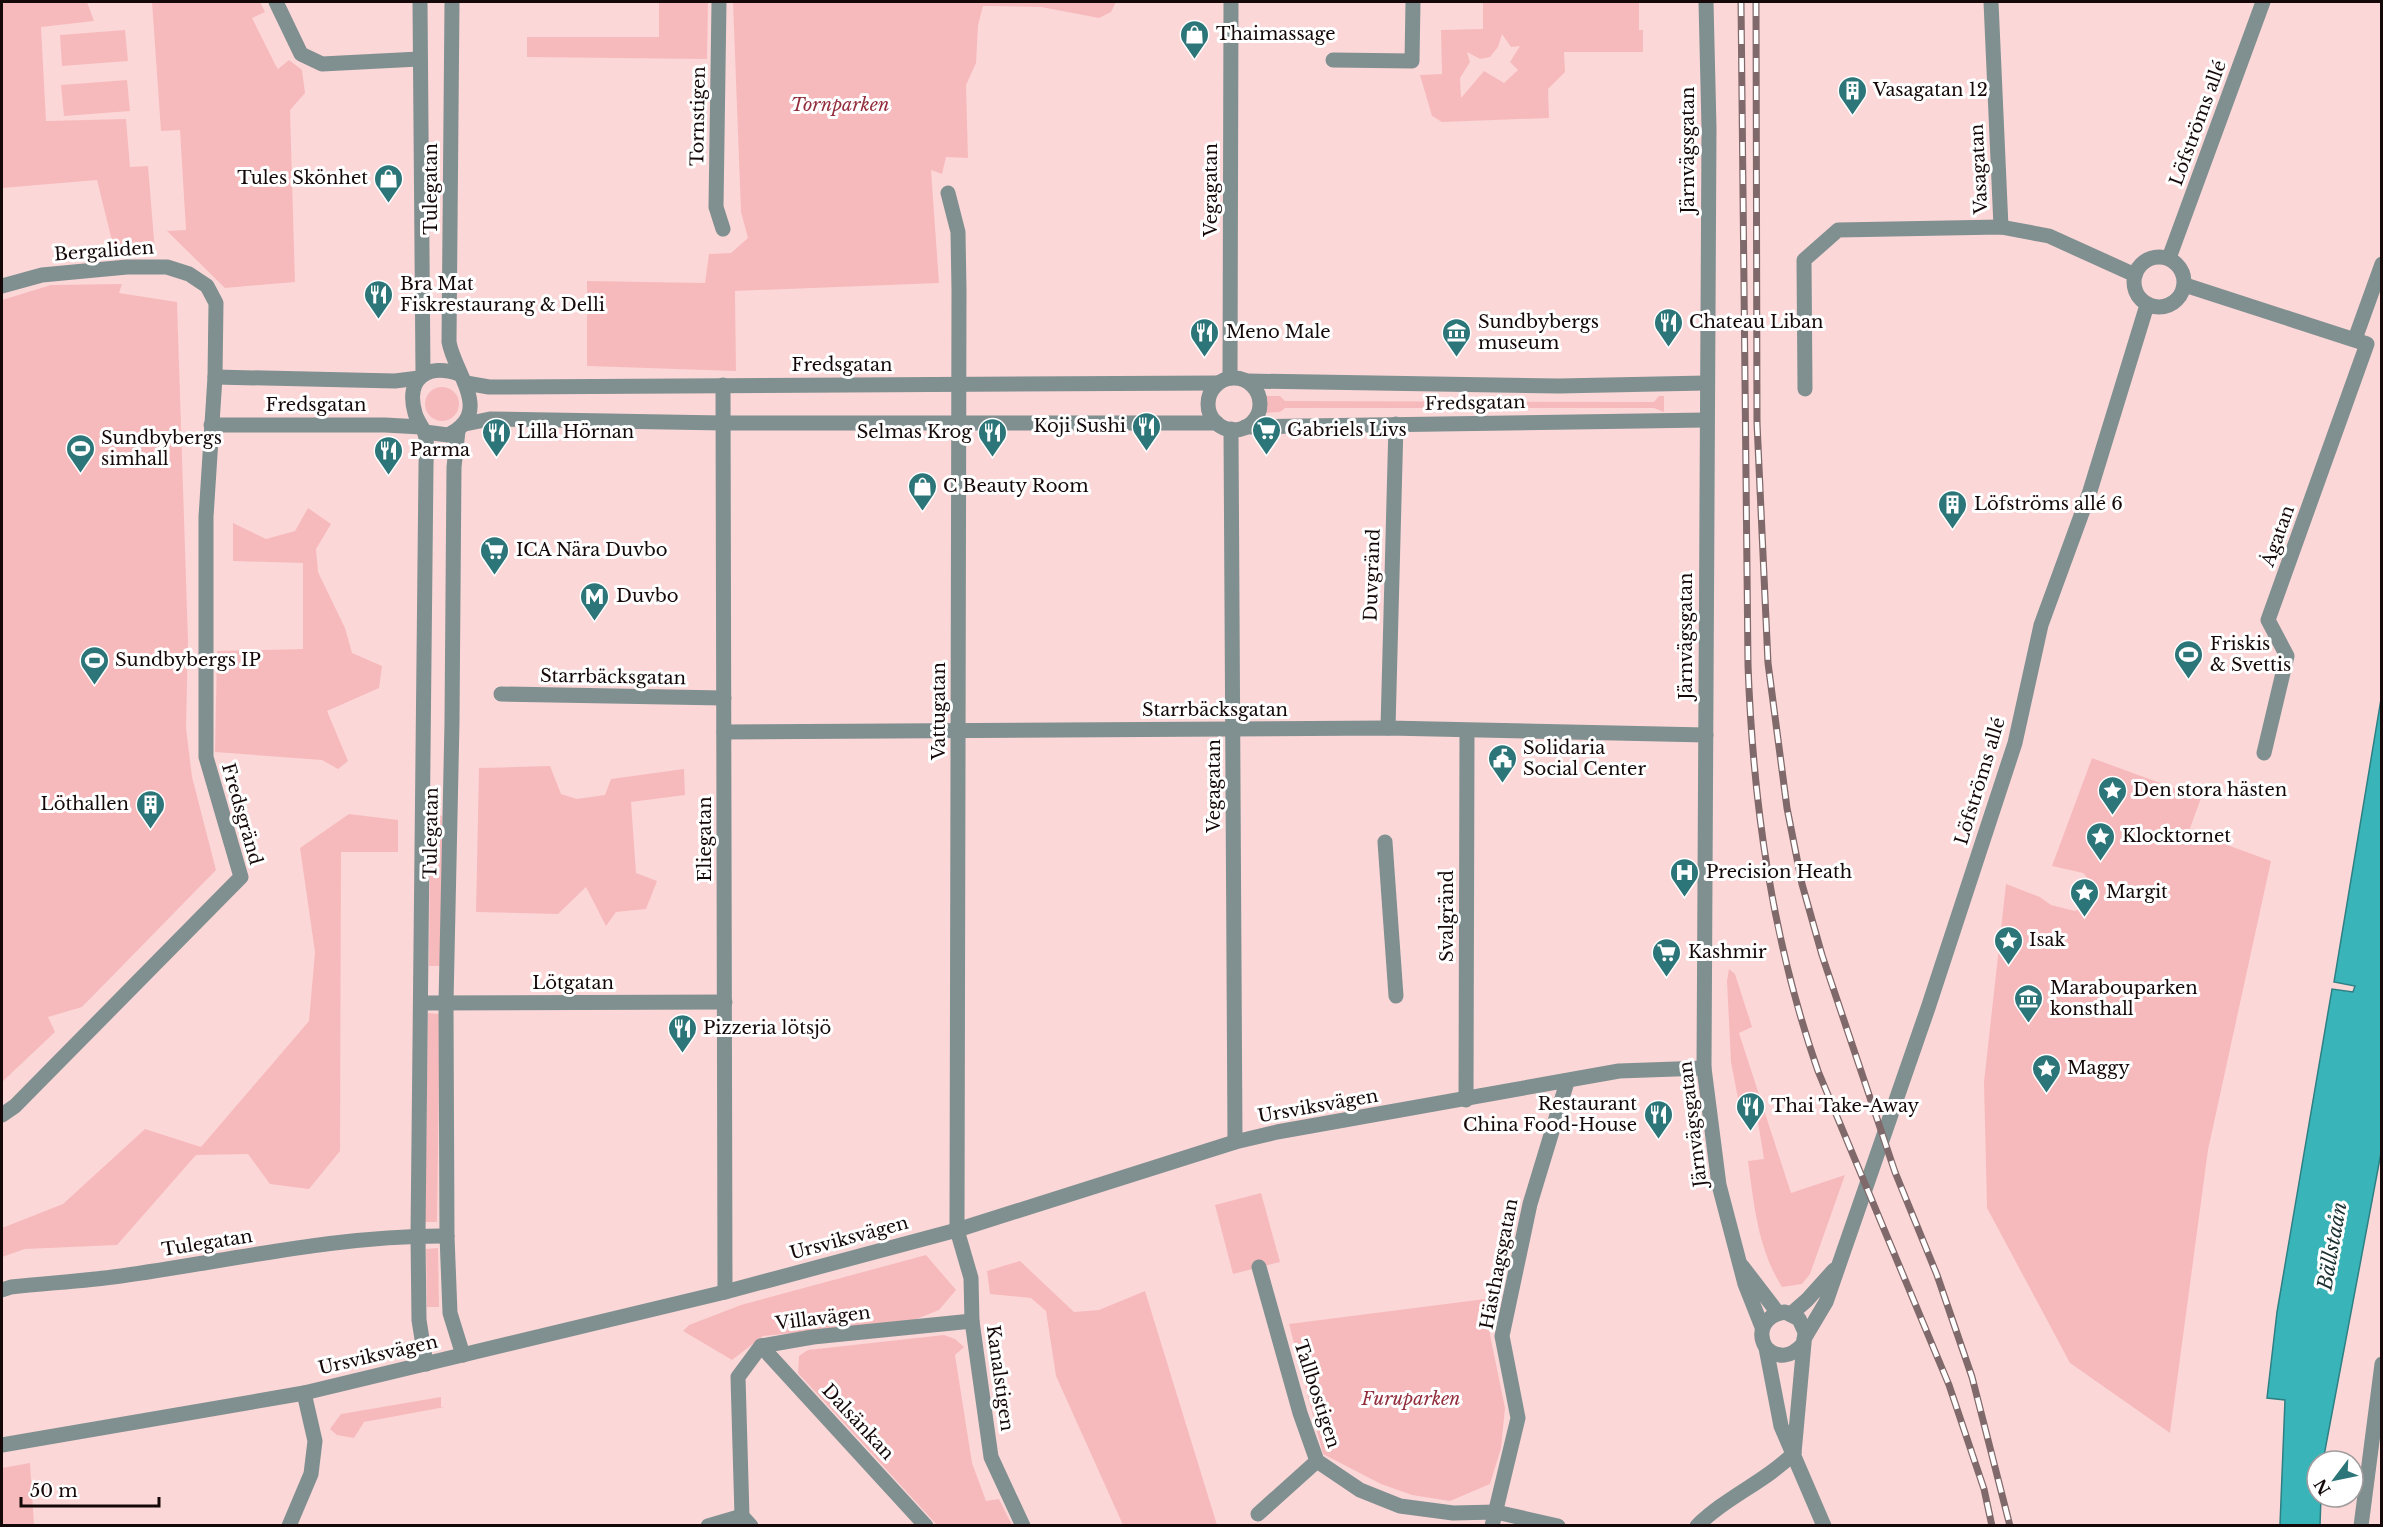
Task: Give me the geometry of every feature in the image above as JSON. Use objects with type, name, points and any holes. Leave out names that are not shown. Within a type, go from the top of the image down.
[{"type":"street","points":[[276,2],[301,54],[322,64],[419,59]]},
{"type":"street","name":"Tulegatan","points":[[420,2],[421,376],[413,398],[413,410],[423,430],[422,1003],[418,1236],[419,1320],[426,1364]]},
{"type":"street","name":"Tulegatan","points":[[452,2],[449,342],[470,406],[454,449],[451,808],[446,1003],[447,1236],[450,1313],[463,1355]]},
{"type":"street","name":"Tornstigen","points":[[719,2],[716,207],[723,230]]},
{"type":"street","name":"Vegagatan","points":[[1224,381],[1231,2]]},
{"type":"street","points":[[1333,60],[1412,61],[1413,2]]},
{"type":"street","name":"Järnvägsgatan","points":[[1706,2],[1708,140],[1704,1068],[1719,1185],[1745,1284],[1762,1327],[1761,1334],[1766,1348],[1781,1426],[1824,1526]]},
{"type":"street","name":"Vasagatan","points":[[1991,2],[2001,227]]},
{"type":"street","name":"Löfströms allé","points":[[2169,258],[2263,2]]},
{"type":"street","name":"Vattugatan","points":[[948,193],[958,232],[957,1230]]},
{"type":"street","points":[[1805,389],[1804,260],[1838,230],[2001,227],[2049,236],[2135,275]]},
{"type":"street","points":[[2152,258],[2169,258],[2181,269],[2185,285],[2178,299],[2171,304],[2164,307],[2147,304],[2136,292],[2135,275],[2144,261],[2152,258]]},
{"type":"street","points":[[2185,285],[2355,339],[2382,264]]},
{"type":"street","name":"Bergaliden","points":[[2,286],[42,275],[127,267],[167,267],[189,274],[207,286],[216,303],[215,377],[211,425]]},
{"type":"street","name":"Löfströms allé","points":[[1803,1342],[1826,1302],[1928,1008],[2015,743],[2041,625],[2090,491],[2147,304]]},
{"type":"street","name":"Ågatan","points":[[2264,753],[2287,656],[2268,620],[2367,344],[2355,339]]},
{"type":"street","points":[[421,376],[442,369],[462,379]]},
{"type":"street","name":"Fredsgatan","points":[[215,377],[384,381],[421,376]]},
{"type":"street","name":"Fredsgatan","points":[[462,379],[489,387],[1224,381],[1559,386],[1706,383]]},
{"type":"street","points":[[1224,381],[1209,399],[1208,408],[1231,427],[1256,417],[1260,401],[1258,393],[1247,381]]},
{"type":"street","name":"Eliegatan","points":[[723,385],[725,1292]]},
{"type":"street","name":"Fredsgatan","points":[[461,427],[490,419],[723,423],[958,422],[1231,427],[1706,420]]},
{"type":"street","name":"Duvgränd","points":[[1388,728],[1396,424]]},
{"type":"street","name":"Fredsgatan","points":[[211,425],[377,425],[423,430]]},
{"type":"street","name":"Fredsgränd","points":[[2,1115],[15,1106],[241,877],[206,757],[206,517],[211,425]]},
{"type":"street","points":[[423,430],[448,435],[461,427]]},
{"type":"street","name":"Vegagatan","points":[[1231,427],[1236,1142]]},
{"type":"street","name":"Starrbäcksgatan","points":[[501,694],[724,698]]},
{"type":"street","name":"Starrbäcksgatan","points":[[724,732],[1388,728],[1467,732],[1706,735]]},
{"type":"street","name":"Svalgränd","points":[[1466,1100],[1467,732]]},
{"type":"street","points":[[423,806],[451,808]]},
{"type":"street","points":[[1385,842],[1396,996]]},
{"type":"street","name":"Lötgatan","points":[[422,1003],[725,1002]]},
{"type":"street","name":"Ursviksvägen","points":[[2,1445],[304,1393],[725,1292],[957,1230],[1236,1142],[1277,1132],[1619,1071],[1704,1068]]},
{"type":"street","name":"Hästhagsgatan","points":[[1494,1519],[1518,1418],[1503,1336],[1530,1204],[1567,1082]]},
{"type":"street","name":"Kanalstigen","points":[[957,1230],[971,1278],[972,1321],[991,1457],[1023,1526]]},
{"type":"street","name":"Tulegatan","points":[[2,1290],[11,1287],[119,1276],[336,1243],[418,1236],[447,1236]]},
{"type":"street","name":"Järnvägsgatan","points":[[1742,1266],[1784,1313],[1803,1326],[1794,1453]]},
{"type":"street","name":"Löfströms allé","points":[[1784,1313],[1807,1300],[1838,1266]]},
{"type":"street","name":"Tallbostigen","points":[[1259,1267],[1299,1413],[1317,1461],[1360,1490],[1400,1506],[1558,1526]]},
{"type":"street","points":[[1762,1327],[1772,1316],[1784,1313]]},
{"type":"street","name":"Villavägen","points":[[747,1521],[738,1377],[761,1346],[813,1337],[972,1321]]},
{"type":"street","points":[[1766,1348],[1772,1353],[1785,1356],[1796,1351],[1803,1342]]},
{"type":"street","name":"Dalsänkan","points":[[761,1346],[926,1526]]},
{"type":"street","points":[[2361,1526],[2382,1364]]},
{"type":"street","points":[[289,1526],[311,1474],[315,1442],[304,1393]]},
{"type":"street","points":[[1697,1526],[1712,1511],[1782,1466],[1794,1453]]},
{"type":"street","points":[[1258,1514],[1317,1461]]},
{"type":"street","points":[[708,1526],[747,1521]]},
{"type":"green space","points":[[2,2],[87,2],[94,21],[41,27],[46,121],[126,119],[130,167],[148,166],[155,252],[114,249],[97,180],[2,188]]},
{"type":"green space","points":[[152,2],[260,2],[265,12],[252,18],[276,66],[278,69],[289,60],[302,70],[305,93],[290,110],[295,282],[225,288],[167,231],[186,230],[180,130],[161,131]]},
{"type":"green space","points":[[659,2],[708,2],[707,59],[527,57],[527,37],[659,37]]},
{"type":"green space","name":"Tornparken","points":[[733,2],[1116,2],[1111,12],[1099,18],[1041,7],[983,6],[978,25],[976,63],[966,85],[968,158],[946,157],[942,174],[931,170],[939,283],[735,291],[736,371],[587,366],[587,281],[705,283],[709,254],[731,253],[748,238],[741,212]]},
{"type":"green space","points":[[1483,2],[1639,2],[1639,30],[1643,30],[1643,52],[1564,52],[1565,72],[1548,89],[1549,118],[1442,122],[1432,116],[1420,75],[1442,74],[1441,30],[1483,29]],"holes":[[[1502,34],[1511,47],[1520,46],[1510,62],[1518,70],[1504,83],[1484,71],[1461,98],[1460,78],[1470,62],[1467,52],[1480,59],[1490,57],[1498,47]]]},
{"type":"green space","points":[[125,30],[128,61],[62,66],[60,35]]},
{"type":"green space","points":[[127,80],[130,111],[64,116],[61,85]]},
{"type":"green space","name":"Sundbybergs IP","points":[[122,284],[119,293],[177,302],[188,641],[186,728],[192,777],[216,870],[82,1007],[48,1017],[55,1032],[2,1082],[2,300],[51,285]]},
{"type":"green space","points":[[442,387],[454,392],[459,404],[454,416],[442,421],[430,416],[425,404],[430,392]]},
{"type":"green space","points":[[1262,396],[1280,396],[1285,401],[1654,402],[1659,396],[1664,396],[1664,412],[1654,408],[1285,408],[1280,412],[1262,413]]},
{"type":"green space","points":[[308,508],[331,524],[316,549],[318,572],[345,628],[352,653],[382,666],[379,688],[327,711],[348,761],[338,769],[322,760],[215,752],[217,651],[303,649],[303,563],[233,561],[233,523],[266,539],[295,531]]},
{"type":"green space","points":[[2092,758],[2201,798],[2189,831],[2271,861],[2208,1150],[2170,1433],[2070,1363],[1987,1208],[1984,1082],[2006,884],[2040,897],[2051,905],[2075,911],[2088,904],[2093,884],[2083,873],[2052,866]]},
{"type":"green space","points":[[550,766],[561,794],[577,799],[605,795],[611,779],[684,769],[685,795],[631,802],[636,873],[657,881],[646,909],[616,912],[606,926],[586,887],[558,914],[476,912],[479,768]]},
{"type":"green space","points":[[349,814],[398,820],[398,852],[341,852],[340,1151],[309,1189],[270,1184],[248,1154],[196,1155],[117,1245],[25,1249],[2,1257],[2,1228],[63,1204],[145,1129],[201,1147],[309,1021],[315,952],[300,848]]},
{"type":"green space","points":[[430,816],[442,816],[442,966],[429,966]]},
{"type":"green space","points":[[1729,969],[1735,974],[1752,1027],[1739,1033],[1791,1193],[1845,1175],[1810,1274],[1802,1284],[1782,1287],[1767,1257],[1758,1226],[1748,1161],[1764,1159],[1755,1104],[1739,1104],[1731,1062],[1727,981]]},
{"type":"green space","points":[[428,1013],[440,1014],[437,1222],[425,1222]]},
{"type":"green space","points":[[1261,1193],[1280,1262],[1233,1274],[1215,1205]]},
{"type":"green space","points":[[438,1248],[439,1307],[427,1307],[426,1249]]},
{"type":"green space","points":[[926,1255],[956,1290],[939,1310],[909,1322],[763,1336],[732,1360],[683,1331],[689,1325],[741,1305]]},
{"type":"green space","points":[[1020,1261],[1074,1312],[1099,1310],[1145,1291],[1217,1525],[1123,1525],[1056,1376],[1046,1311],[1031,1298],[990,1294],[987,1271]]},
{"type":"green space","name":"Furuparken","points":[[1493,1298],[1490,1335],[1505,1408],[1501,1448],[1490,1484],[1450,1501],[1412,1495],[1381,1484],[1323,1454],[1289,1324]]},
{"type":"green space","points":[[944,1335],[955,1339],[964,1347],[955,1355],[972,1463],[986,1501],[999,1499],[1012,1525],[937,1525],[798,1373],[799,1356],[808,1350]]},
{"type":"green space","points":[[441,1397],[441,1407],[445,1407],[364,1422],[354,1438],[337,1435],[330,1429],[341,1414]]},
{"type":"green space","points":[[30,1463],[34,1525],[2,1525],[2,1468]]},
{"type":"water","name":"Bällstaån","points":[[2381,699],[2381,1153],[2325,1449],[2305,1449],[2305,1509],[2321,1509],[2320,1525],[2280,1525],[2285,1400],[2267,1398],[2277,1312],[2332,989],[2353,992],[2355,986],[2334,982]]},
{"type":"railway","points":[[1741,2],[1748,665],[1755,769],[1768,871],[1788,971],[1818,1071],[1949,1385],[1984,1489],[1992,1526]]},
{"type":"railway","points":[[1756,2],[1757,423],[1768,663],[1787,808],[1802,884],[1822,955],[1895,1172],[1937,1275],[1972,1377],[2010,1526]]},
{"type":"place","name":"Thaimassage","points":[[1195,60]]},
{"type":"place","name":"Vasagatan 12","points":[[1852,116]]},
{"type":"place","name":"Tules Skönhet","points":[[389,204]]},
{"type":"place","name":"Bra Mat Fiskrestaurang & Delli","points":[[379,320]]},
{"type":"place","name":"Chateau Liban","points":[[1668,348]]},
{"type":"place","name":"Meno Male","points":[[1205,358]]},
{"type":"place","name":"Sundbybergs museum","points":[[1457,358]]},
{"type":"place","name":"Koji Sushi","points":[[1147,452]]},
{"type":"place","name":"Gabriels Livs","points":[[1266,456]]},
{"type":"place","name":"Lilla Hörnan","points":[[496,458]]},
{"type":"place","name":"Selmas Krog","points":[[993,458]]},
{"type":"place","name":"Sundbybergs simhall","points":[[80,474]]},
{"type":"place","name":"Parma","points":[[389,476]]},
{"type":"place","name":"C Beauty Room","points":[[922,512]]},
{"type":"place","name":"Löfströms allé 6","points":[[1953,530]]},
{"type":"place","name":"ICA Nära Duvbo","points":[[495,576]]},
{"type":"place","name":"Duvbo","points":[[595,622]]},
{"type":"place","name":"Friskis & Svettis","points":[[2189,680]]},
{"type":"place","name":"Sundbybergs IP","points":[[94,686]]},
{"type":"place","name":"Solidaria Social Center","points":[[1502,784]]},
{"type":"place","name":"Den stora hästen","points":[[2112,816]]},
{"type":"place","name":"Löthallen","points":[[150,830]]},
{"type":"place","name":"Klocktornet","points":[[2101,862]]},
{"type":"place","name":"Precision Heath","points":[[1685,898]]},
{"type":"place","name":"Margit","points":[[2085,918]]},
{"type":"place","name":"Isak","points":[[2008,966]]},
{"type":"place","name":"Kashmir","points":[[1667,978]]},
{"type":"place","name":"Marabouparken konsthall","points":[[2029,1024]]},
{"type":"place","name":"Pizzeria lötsjö","points":[[682,1054]]},
{"type":"place","name":"Maggy","points":[[2046,1094]]},
{"type":"place","name":"Thai Take-Away","points":[[1750,1132]]},
{"type":"place","name":"Restaurant China Food-House","points":[[1658,1140]]}]
